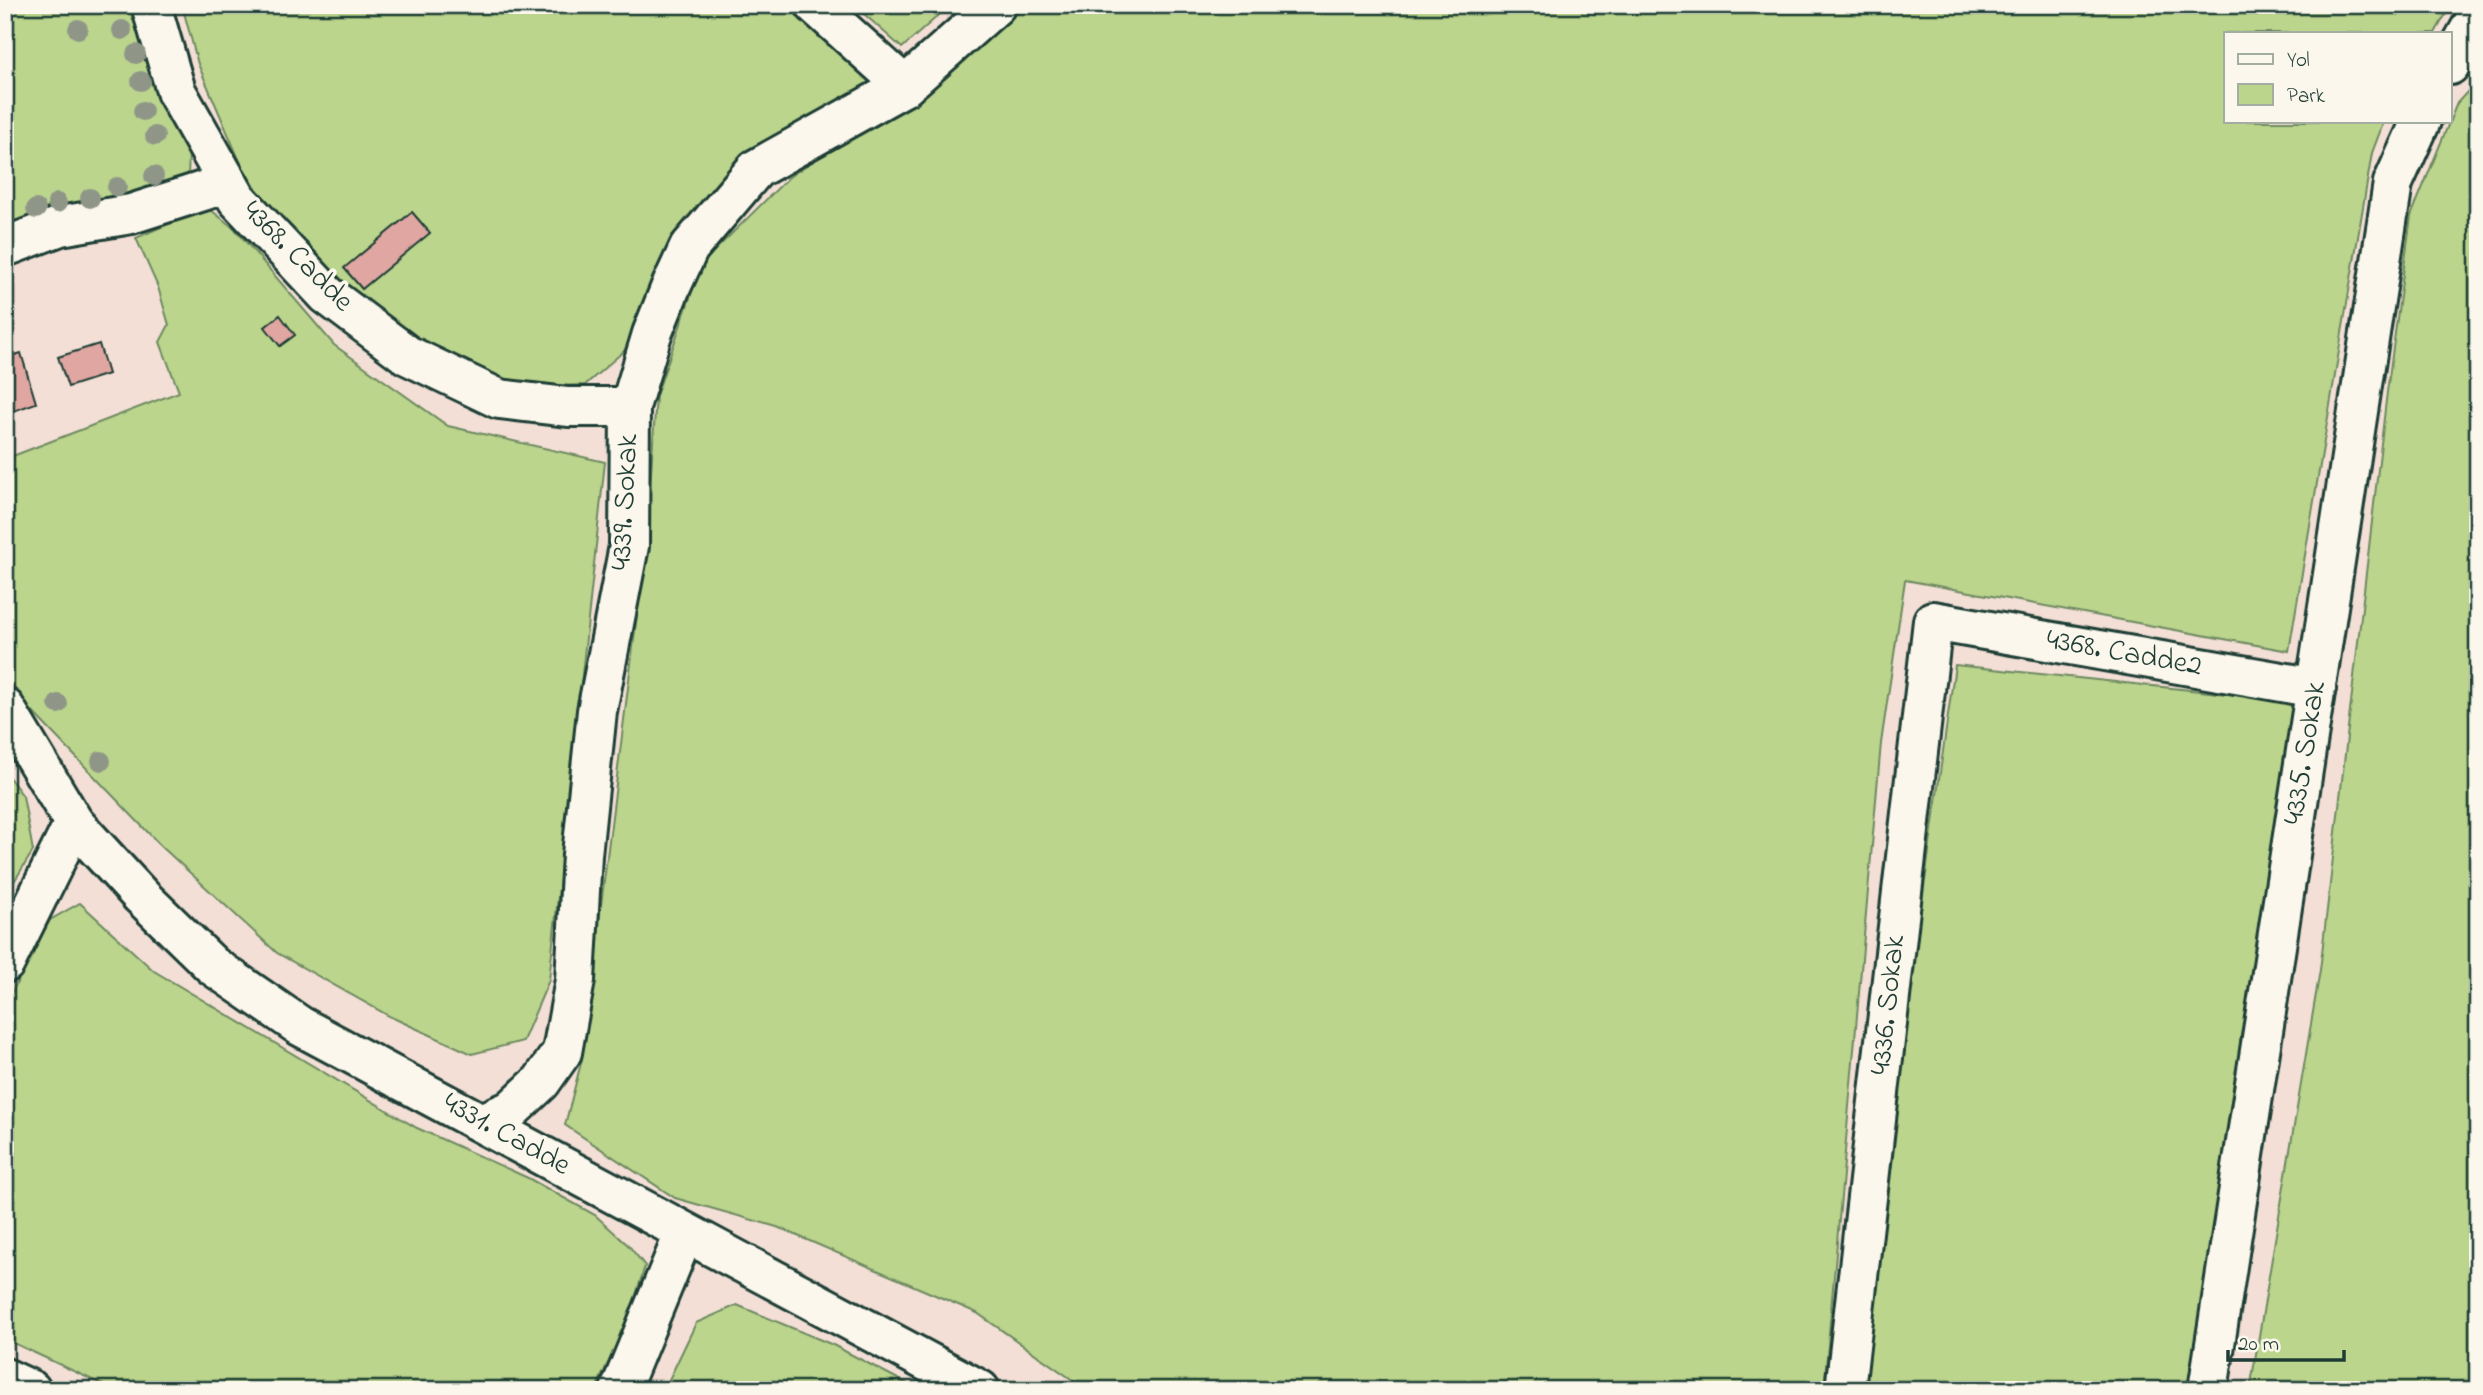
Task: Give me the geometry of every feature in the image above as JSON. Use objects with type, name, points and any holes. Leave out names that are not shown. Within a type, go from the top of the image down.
[{"type":"street","name":"4368. Cadde","points":[[151,5],[176,91],[237,200],[327,295],[407,355],[499,399],[568,407],[630,407]]},
{"type":"street","points":[[816,5],[905,86]]},
{"type":"street","name":"4339. Sokak","points":[[484,1122],[511,1110],[541,1082],[562,1052],[575,980],[582,855],[597,711],[629,546],[630,407],[652,334],[689,248],[756,169],[905,86],[996,5]]},
{"type":"street","points":[[2452,61],[2478,15]]},
{"type":"street","name":"4335. Sokak","points":[[2208,1390],[2393,183],[2421,122]]},
{"type":"street","points":[[5,247],[60,226],[131,214],[228,183]]},
{"type":"street","name":"4368. Cadde2","points":[[1933,621],[2316,688]]},
{"type":"street","name":"4336. Sokak","points":[[1845,1390],[1933,621]]},
{"type":"street","name":"4331. Cadde","points":[[5,708],[74,823],[141,896],[213,966],[300,1026],[484,1122],[684,1234],[980,1390]]},
{"type":"street","points":[[5,962],[74,823]]},
{"type":"street","points":[[620,1390],[684,1234]]},
{"type":"street","points":[[5,1378],[31,1390]]},
{"type":"green space","points":[[5,5],[132,5],[189,151],[188,178],[5,231]]},
{"type":"green space","points":[[182,5],[795,5],[879,81],[810,124],[644,310],[624,351],[585,385],[522,387],[390,329],[303,255],[244,171],[198,64]]},
{"type":"green space","points":[[854,5],[950,5],[902,48]]},
{"type":"green space","points":[[1027,5],[2451,5],[2436,32],[2224,32],[2224,122],[2384,122],[2372,153],[2289,651],[1905,580],[1881,743],[1824,1390],[1087,1390],[977,1313],[777,1227],[675,1198],[565,1125],[582,1059],[647,534],[656,396],[702,263],[789,177],[968,54]]},
{"type":"green space","points":[[2478,80],[2478,1390],[2250,1390],[2320,970],[2387,392],[2411,216],[2449,122],[2452,122],[2457,103]]},
{"type":"green space","points":[[207,207],[235,229],[334,345],[448,426],[605,462],[549,980],[523,1041],[472,1054],[391,1017],[277,953],[161,846],[26,705],[5,674],[5,459],[179,392],[160,342],[169,325],[158,287],[136,238]]},
{"type":"green space","points":[[1955,665],[2293,701],[2189,1390],[1854,1390]]},
{"type":"green space","points":[[5,772],[23,796],[33,851],[5,896]]},
{"type":"green space","points":[[80,903],[154,971],[417,1128],[528,1178],[595,1215],[629,1246],[645,1266],[627,1324],[595,1390],[114,1390],[5,1339],[5,1005],[50,920]]},
{"type":"green space","points":[[737,1305],[833,1345],[919,1390],[664,1390],[696,1323]]},
{"type":"building","points":[[412,212],[430,233],[362,289],[344,268]]},
{"type":"building","points":[[280,315],[295,335],[280,346],[265,327]]},
{"type":"building","points":[[99,344],[108,374],[68,387],[58,357]]},
{"type":"building","points":[[21,353],[36,403],[5,414],[5,358]]}]
